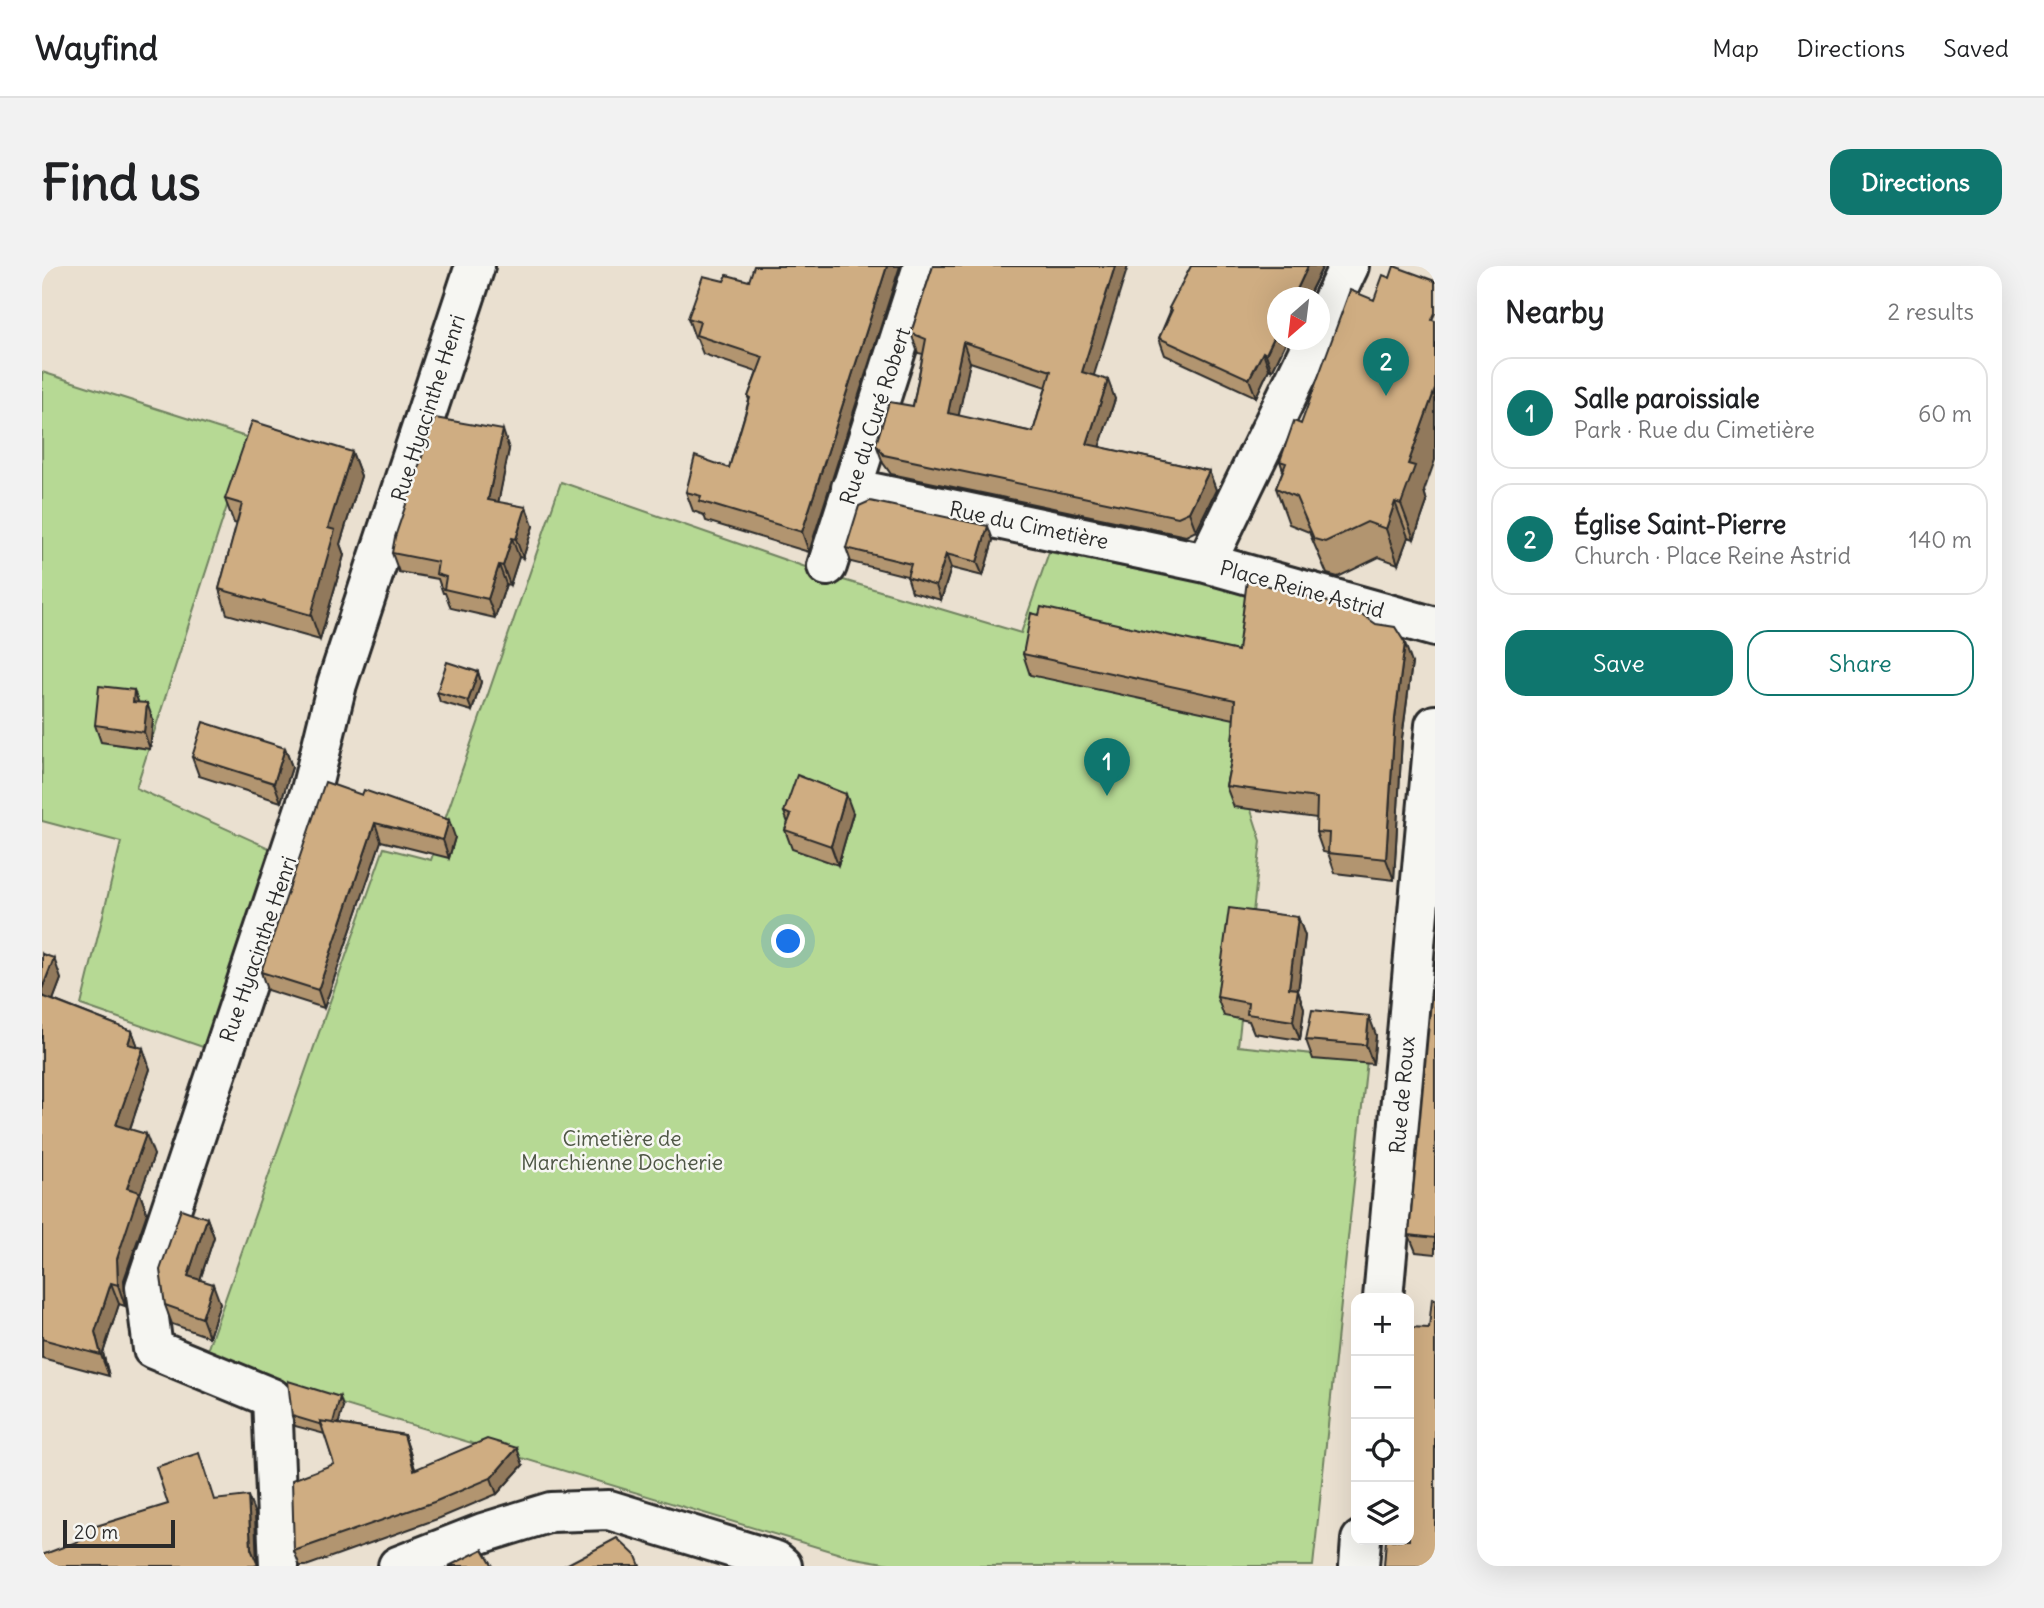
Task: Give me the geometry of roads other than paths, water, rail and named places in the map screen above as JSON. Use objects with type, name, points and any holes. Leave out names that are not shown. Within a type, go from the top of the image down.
[{"type":"street","name":"Rue Hyacinthe Henri","points":[[279,1566],[272,1398],[153,1349],[145,1287],[308,801],[337,684],[475,266]]},
{"type":"street","name":"Rue du Curé Robert","points":[[827,566],[923,266]]},
{"type":"street","points":[[1330,306],[1349,266]]},
{"type":"street","name":"Place Reine Astrid","points":[[1309,350],[1206,563],[1435,627]]},
{"type":"street","name":"Rue du Cimetière","points":[[851,488],[1206,563]]},
{"type":"street","name":"Rue de Roux","points":[[1383,1293],[1435,724]]},
{"type":"street","points":[[398,1566],[483,1533],[551,1512],[609,1510],[776,1561],[782,1566]]},
{"type":"street","points":[[1359,1566],[1361,1545]]},
{"type":"place","name":"Église Saint-Pierre","points":[[1386,396]]},
{"type":"place","name":"Salle paroissiale","points":[[1107,796]]},
{"type":"park label","name":"Cimetière de Marchienne Docherie","points":[[622,1150]]}]
